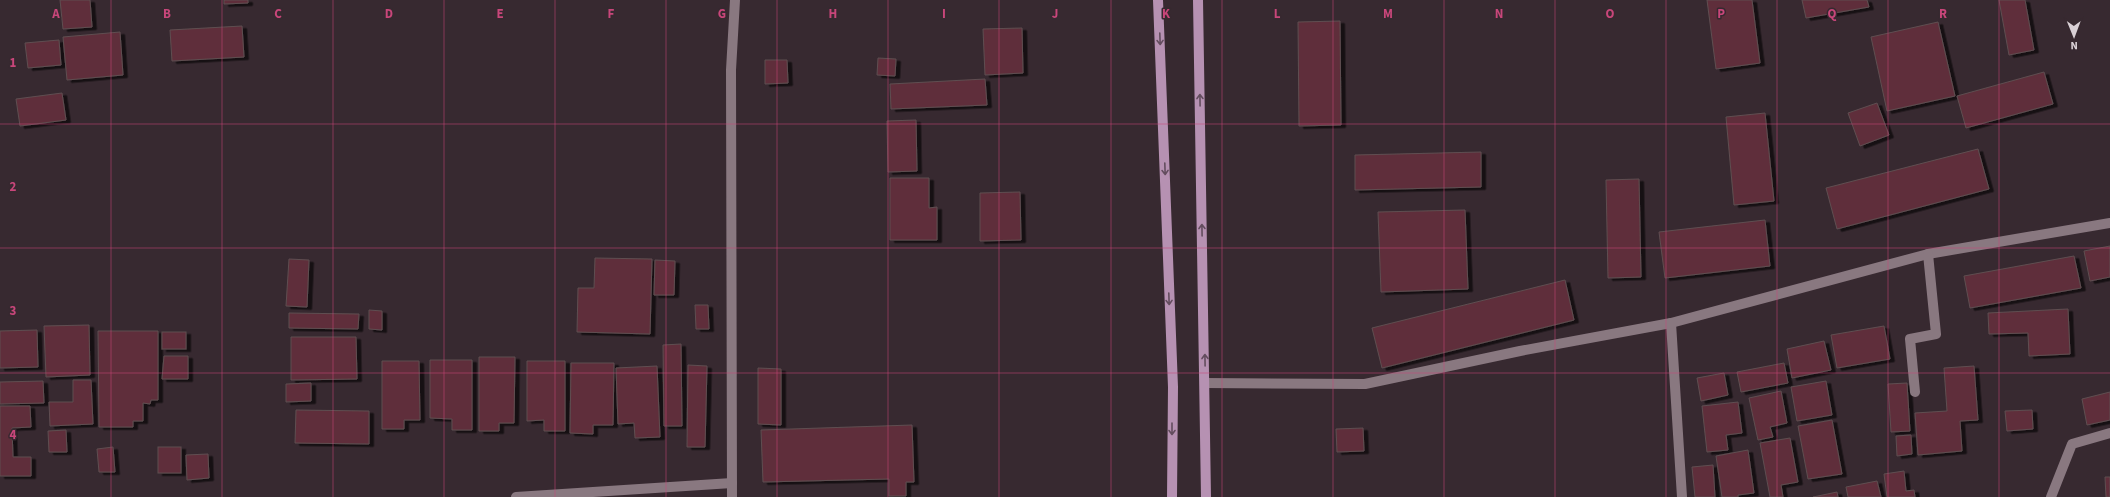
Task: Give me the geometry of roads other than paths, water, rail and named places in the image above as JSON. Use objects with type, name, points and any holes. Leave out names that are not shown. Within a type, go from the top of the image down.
[{"type":"main road","points":[[1158,0],[1173,387],[1172,497]]},
{"type":"main road","points":[[1198,0],[1206,497]]},
{"type":"street","points":[[732,497],[731,70],[735,0]]},
{"type":"street","points":[[1205,383],[1365,384],[1520,351],[1671,323],[1928,254],[2110,224]]},
{"type":"street","points":[[1915,392],[1910,339],[1936,334],[1928,254]]},
{"type":"street","points":[[1671,323],[1682,497]]},
{"type":"street","points":[[2052,497],[2072,444],[2110,434]]},
{"type":"street","points":[[516,497],[732,483]]}]
